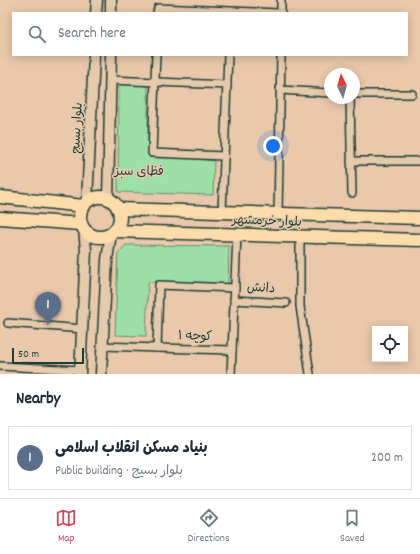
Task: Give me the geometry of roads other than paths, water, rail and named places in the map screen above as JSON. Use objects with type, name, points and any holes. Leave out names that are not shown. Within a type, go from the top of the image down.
[{"type":"main road","points":[[96,12],[97,0]]},
{"type":"main road","points":[[111,0],[111,12]]},
{"type":"main road","name":"بلوار بسیج","points":[[86,204],[94,56]]},
{"type":"main road","points":[[108,200],[111,56]]},
{"type":"main road","points":[[0,197],[86,204]]},
{"type":"main road","points":[[80,372],[86,250],[80,218],[81,212],[86,204],[92,199],[97,198],[114,203],[118,209],[119,215],[119,221],[113,232],[107,260],[101,374]]},
{"type":"main road","name":"بلوار خرمشهر","points":[[118,209],[420,218]]},
{"type":"main road","points":[[319,215],[320,237]]},
{"type":"main road","points":[[0,218],[82,227],[88,234],[100,237],[106,236],[113,232]]},
{"type":"main road","name":"بلوار خرمشهر","points":[[113,232],[420,240]]},
{"type":"street","points":[[280,12],[282,0]]},
{"type":"street","points":[[157,12],[158,8],[230,12]]},
{"type":"street","points":[[156,56],[152,153],[224,156]]},
{"type":"street","points":[[222,212],[228,56]]},
{"type":"street","points":[[278,214],[281,56]]},
{"type":"street","points":[[110,80],[227,85]]},
{"type":"street","points":[[280,90],[324,93]]},
{"type":"street","points":[[360,94],[412,94]]},
{"type":"street","points":[[350,104],[352,193]]},
{"type":"street","points":[[351,161],[419,161]]},
{"type":"street","points":[[231,374],[237,235]]},
{"type":"street","points":[[300,237],[300,306],[310,374]]},
{"type":"street","points":[[157,348],[159,285],[235,288]]},
{"type":"street","name":"دانش","points":[[234,300],[286,303]]},
{"type":"street","points":[[8,323],[83,329]]},
{"type":"street","name":"کوچه ۱","points":[[103,346],[232,350]]},
{"type":"street","points":[[0,366],[80,372]]},
{"type":"place","name":"بنیاد مسکن انقلاب اسلامی","points":[[48,325]]},
{"type":"park label","name":"فظای سبز","points":[[139,172]]}]
